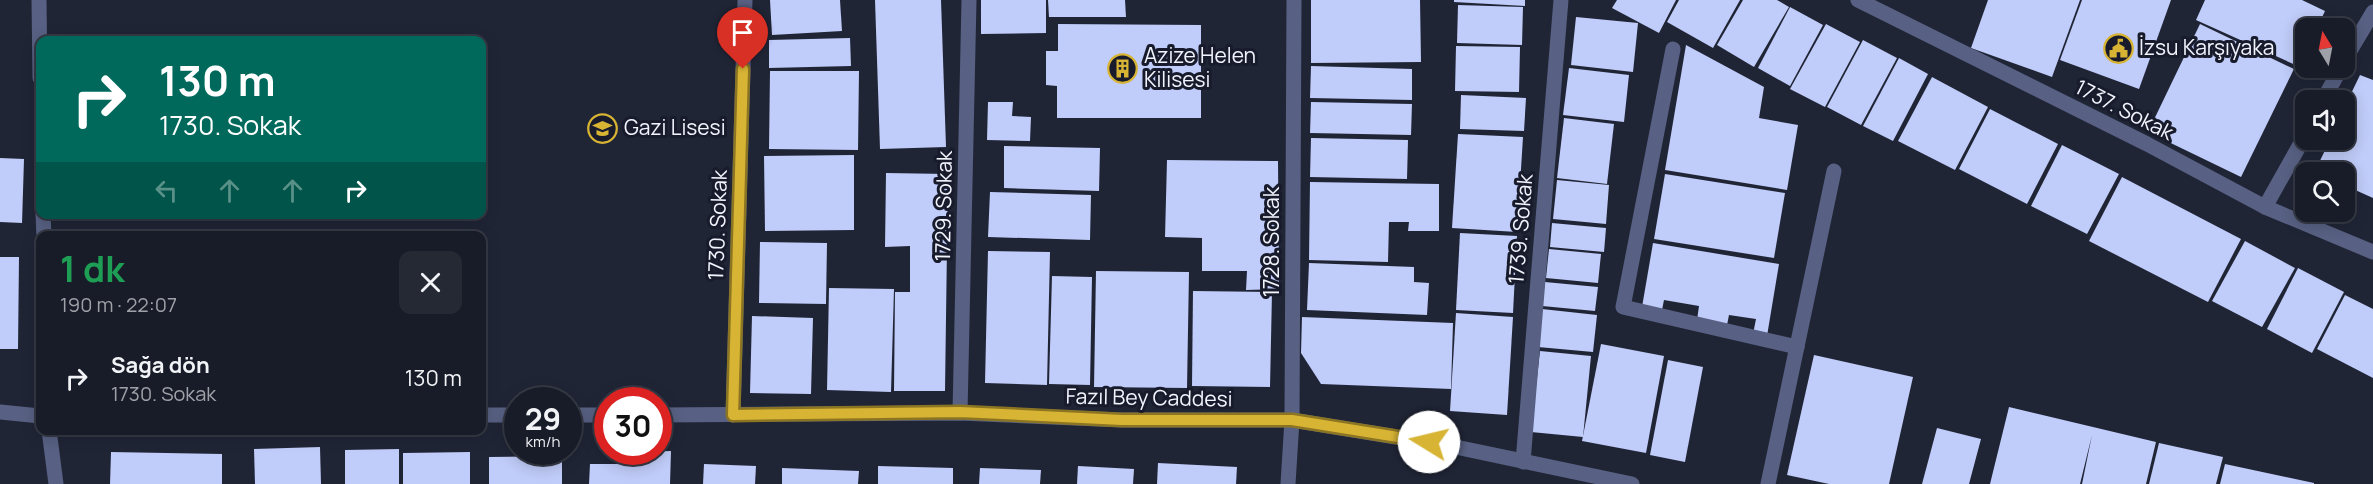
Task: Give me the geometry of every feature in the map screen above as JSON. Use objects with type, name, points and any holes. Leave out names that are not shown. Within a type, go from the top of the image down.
[{"type":"street","points":[[39,0],[39,36]]},
{"type":"street","name":"1730. Sokak","points":[[733,415],[745,0]]},
{"type":"street","name":"1729. Sokak","points":[[960,412],[969,0]]},
{"type":"street","name":"1728. Sokak","points":[[1288,484],[1292,420],[1294,0]]},
{"type":"street","name":"1739. Sokak","points":[[1523,462],[1561,0]]},
{"type":"street","name":"1737. Sokak","points":[[1858,0],[2147,144],[2265,207],[2373,252]]},
{"type":"street","points":[[2355,42],[2373,12]]},
{"type":"street","points":[[1673,49],[1623,307],[1797,347]]},
{"type":"street","points":[[2265,207],[2297,150]]},
{"type":"street","points":[[1768,484],[1834,171]]},
{"type":"street","points":[[0,412],[36,416]]},
{"type":"street","name":"Fazıl Bey Caddesi","points":[[672,415],[960,412],[1122,420],[1292,420],[1451,446],[1632,484]]},
{"type":"street","points":[[486,415],[504,415]]},
{"type":"street","points":[[50,435],[56,484]]},
{"type":"building","points":[[770,0],[840,0],[842,31],[772,35]]},
{"type":"building","points":[[875,0],[941,0],[946,147],[880,149]]},
{"type":"building","points":[[981,0],[1046,0],[1046,33],[981,34]]},
{"type":"building","points":[[1048,0],[1125,0],[1126,17],[1049,17]]},
{"type":"building","points":[[1311,0],[1420,0],[1421,62],[1311,63]]},
{"type":"building","points":[[1454,0],[1525,0],[1525,6],[1454,2]]},
{"type":"building","points":[[1617,0],[1676,0],[1659,33],[1612,8]]},
{"type":"building","points":[[1679,0],[1740,0],[1713,48],[1667,22]]},
{"type":"building","points":[[1743,0],[1777,0],[1789,7],[1754,67],[1717,45]]},
{"type":"building","points":[[1988,0],[2080,0],[2052,77],[1971,48]]},
{"type":"building","points":[[2082,0],[2171,0],[2139,89],[2060,60]]},
{"type":"building","points":[[2205,0],[2302,0],[2325,11],[2322,18],[2295,18],[2295,65],[2196,20]]},
{"type":"building","points":[[1458,5],[1523,7],[1522,45],[1457,43]]},
{"type":"building","points":[[1790,7],[1823,25],[1790,86],[1758,68]]},
{"type":"building","points":[[1576,17],[1638,23],[1633,72],[1571,65]]},
{"type":"building","name":"Azize Helen Kilisesi","points":[[1058,24],[1201,25],[1201,118],[1057,118],[1057,86],[1046,85],[1046,51],[1058,51]]},
{"type":"building","points":[[1826,24],[1860,42],[1825,107],[1790,89]]},
{"type":"building","points":[[2200,24],[2294,69],[2241,177],[2148,132]]},
{"type":"building","points":[[850,38],[851,66],[769,68],[769,40]]},
{"type":"building","points":[[1863,40],[1897,58],[1861,125],[1827,107]]},
{"type":"building","points":[[1686,45],[1764,87],[1759,118],[1798,125],[1787,190],[1665,170]]},
{"type":"building","points":[[1456,46],[1520,47],[1519,92],[1455,91]]},
{"type":"building","points":[[1899,58],[1928,74],[1893,141],[1863,126]]},
{"type":"building","points":[[1311,66],[1412,69],[1412,100],[1310,98]]},
{"type":"building","points":[[1569,68],[1629,75],[1624,122],[1563,115]]},
{"type":"building","points":[[770,71],[859,71],[858,150],[769,149]]},
{"type":"building","points":[[2360,75],[2373,80],[2373,198],[2355,190],[2355,162],[2319,162],[2325,150],[2355,150],[2355,90],[2353,90]]},
{"type":"building","points":[[1932,77],[1988,107],[1955,170],[1898,141]]},
{"type":"building","points":[[1461,95],[1526,98],[1524,131],[1460,129]]},
{"type":"building","points":[[988,102],[1013,102],[1012,116],[1031,117],[1030,141],[987,140]]},
{"type":"building","points":[[1311,102],[1412,104],[1411,135],[1310,133]]},
{"type":"building","points":[[1990,109],[2058,144],[2027,204],[1959,169]]},
{"type":"building","points":[[1564,118],[1614,124],[1607,184],[1557,178]]},
{"type":"building","points":[[1458,134],[1523,137],[1517,232],[1452,228]]},
{"type":"building","points":[[1311,138],[1408,140],[1407,179],[1310,177]]},
{"type":"building","points":[[2062,145],[2119,174],[2087,234],[2031,206]]},
{"type":"building","points":[[1004,146],[1100,148],[1099,191],[1004,188]]},
{"type":"building","points":[[854,155],[854,230],[765,231],[764,156]]},
{"type":"building","points":[[0,158],[24,159],[22,223],[0,222]]},
{"type":"building","points":[[1167,160],[1278,161],[1279,289],[1246,290],[1247,271],[1202,271],[1202,238],[1165,237]]},
{"type":"building","points":[[886,173],[948,174],[945,391],[894,391],[895,292],[910,292],[910,246],[885,247]]},
{"type":"building","points":[[1665,174],[1785,193],[1774,258],[1654,239]]},
{"type":"building","points":[[2122,177],[2241,239],[2208,302],[2089,241]]},
{"type":"building","points":[[1557,180],[1609,185],[1606,224],[1553,219]]},
{"type":"building","points":[[1310,182],[1439,184],[1439,231],[1408,231],[1409,222],[1389,222],[1388,262],[1309,260]]},
{"type":"building","points":[[990,192],[1091,195],[1090,240],[988,237]]},
{"type":"building","points":[[1552,223],[1606,228],[1604,252],[1550,247]]},
{"type":"building","points":[[1460,233],[1517,236],[1513,313],[1456,310]]},
{"type":"building","points":[[2245,241],[2295,268],[2262,327],[2212,301]]},
{"type":"building","points":[[760,242],[827,243],[826,304],[759,303]]},
{"type":"building","points":[[1653,243],[1779,264],[1767,336],[1753,334],[1756,319],[1729,315],[1727,325],[1697,320],[1699,306],[1664,300],[1662,310],[1642,307]]},
{"type":"building","points":[[1549,249],[1601,254],[1598,283],[1546,278]]},
{"type":"building","points":[[988,251],[1050,252],[1047,385],[985,383]]},
{"type":"building","points":[[0,257],[19,257],[18,349],[0,349]]},
{"type":"building","points":[[1309,263],[1414,267],[1414,282],[1429,283],[1427,315],[1307,310]]},
{"type":"building","points":[[2298,268],[2344,292],[2312,353],[2267,329]]},
{"type":"building","points":[[1096,271],[1189,272],[1187,388],[1094,387]]},
{"type":"building","points":[[1052,276],[1092,277],[1090,385],[1049,384]]},
{"type":"building","points":[[1545,282],[1598,287],[1595,311],[1542,306]]},
{"type":"building","points":[[829,288],[894,289],[891,392],[827,390]]},
{"type":"building","points":[[1193,291],[1272,292],[1270,387],[1192,386]]},
{"type":"building","points":[[2345,295],[2373,309],[2373,378],[2317,349]]},
{"type":"building","points":[[1542,309],[1597,315],[1593,352],[1538,347]]},
{"type":"building","points":[[1456,313],[1513,317],[1507,415],[1450,411]]},
{"type":"building","points":[[752,316],[813,318],[811,394],[750,393]]},
{"type":"building","points":[[1302,317],[1453,323],[1451,389],[1321,384],[1301,353]]},
{"type":"building","points":[[1601,344],[1664,356],[1646,453],[1582,441]]},
{"type":"building","points":[[1540,351],[1591,356],[1583,437],[1531,432]]},
{"type":"building","points":[[1814,355],[1913,377],[1889,484],[1829,484],[1787,475]]},
{"type":"building","points":[[1668,360],[1703,367],[1685,462],[1650,455]]},
{"type":"building","points":[[2009,407],[2156,442],[2146,484],[2082,484],[2092,435],[2080,484],[1990,484]]},
{"type":"building","points":[[1937,428],[1981,439],[1969,484],[1922,484]]},
{"type":"building","points":[[2159,443],[2223,457],[2216,484],[2149,484]]},
{"type":"building","points":[[320,447],[321,484],[255,484],[254,449]]},
{"type":"building","points":[[399,449],[399,484],[345,484],[345,450]]},
{"type":"building","points":[[111,452],[222,454],[222,484],[110,484]]},
{"type":"building","points":[[470,452],[470,484],[403,484],[403,453]]},
{"type":"building","points":[[489,457],[504,457],[504,465],[562,465],[562,484],[489,484]]},
{"type":"building","points":[[1158,463],[1237,467],[1236,484],[1157,484]]},
{"type":"building","points":[[590,464],[671,465],[670,484],[589,484]]},
{"type":"building","points":[[704,464],[756,466],[755,484],[703,484]]},
{"type":"building","points":[[2225,464],[2314,483],[2314,484],[2220,484]]},
{"type":"building","points":[[878,466],[953,468],[953,484],[878,484]]},
{"type":"building","points":[[1078,466],[1134,469],[1133,484],[1077,484]]},
{"type":"building","points":[[782,468],[859,471],[858,484],[782,484]]},
{"type":"building","points":[[980,468],[1041,470],[1040,484],[979,484]]},
{"type":"place","name":"İzsu Karşıyaka","points":[[2118,48]]},
{"type":"place","name":"Azize Helen Kilisesi","points":[[1123,68]]},
{"type":"place","name":"Gazi Lisesi","points":[[603,128]]},
{"type":"route","points":[[743,69],[733,415],[960,412],[1122,420],[1292,420],[1429,442]]}]
